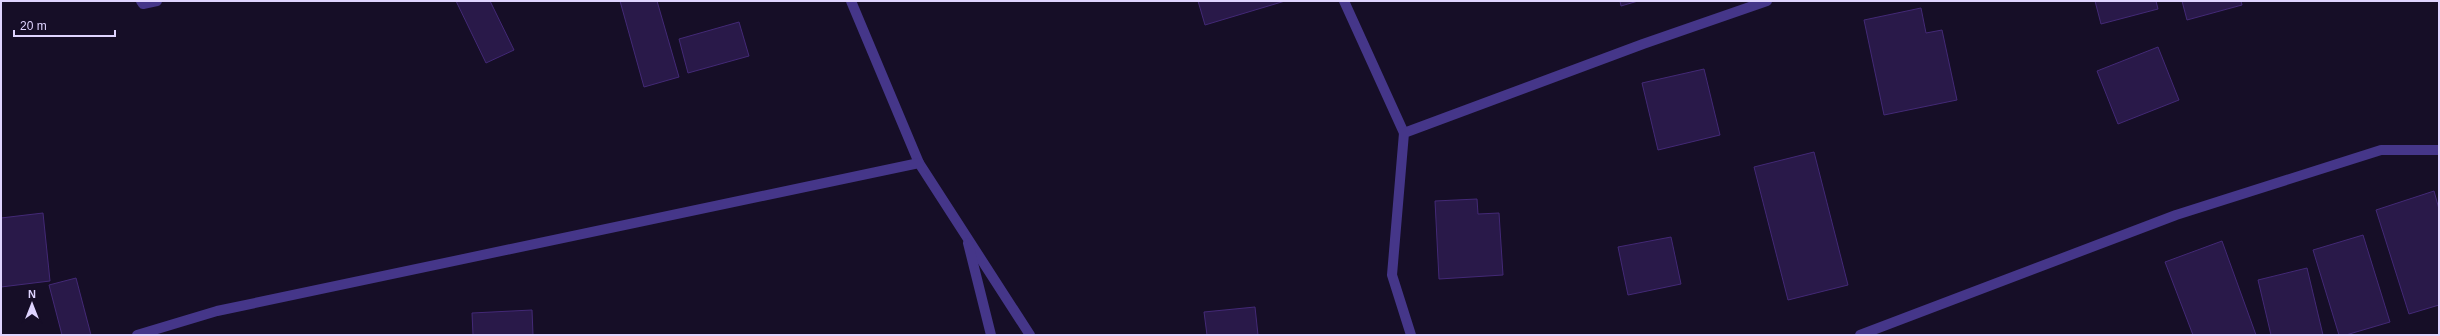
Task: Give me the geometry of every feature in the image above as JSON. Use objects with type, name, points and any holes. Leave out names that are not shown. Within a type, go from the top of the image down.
[{"type":"street","points":[[141,1],[143,4],[157,1]]},
{"type":"street","points":[[851,1],[919,163],[1030,335]]},
{"type":"street","points":[[1344,1],[1404,133],[1392,275],[1411,335]]},
{"type":"street","points":[[1404,133],[1643,44],[1767,1]]},
{"type":"street","points":[[1860,335],[2176,215],[2381,150],[2439,150]]},
{"type":"street","points":[[137,335],[217,311],[919,163]]},
{"type":"street","points":[[966,235],[991,335]]},
{"type":"building","points":[[456,1],[490,1],[514,50],[486,63]]},
{"type":"building","points":[[620,1],[657,1],[679,77],[644,87]]},
{"type":"building","points":[[1198,1],[1285,1],[1205,25]]},
{"type":"building","points":[[1620,1],[1638,1],[1621,6]]},
{"type":"building","points":[[2095,1],[2156,1],[2158,9],[2101,24]]},
{"type":"building","points":[[2182,1],[2241,1],[2242,5],[2187,20]]},
{"type":"building","points":[[1921,8],[1926,33],[1942,30],[1957,100],[1884,115],[1864,20]]},
{"type":"building","points":[[739,22],[749,56],[688,73],[679,39]]},
{"type":"building","points":[[2158,47],[2179,100],[2118,124],[2097,71]]},
{"type":"building","points":[[1704,69],[1720,135],[1658,150],[1642,83]]},
{"type":"building","points":[[1814,152],[1848,285],[1788,300],[1754,167]]},
{"type":"building","points":[[2434,191],[2439,209],[2439,305],[2409,314],[2376,210]]},
{"type":"building","points":[[1477,199],[1478,214],[1499,213],[1503,275],[1439,279],[1435,201]]},
{"type":"building","points":[[43,213],[50,281],[1,287],[1,218]]},
{"type":"building","points":[[2363,235],[2390,322],[2346,335],[2339,335],[2313,250]]},
{"type":"building","points":[[1671,237],[1681,284],[1628,295],[1618,247]]},
{"type":"building","points":[[2222,241],[2256,335],[2193,335],[2165,262]]},
{"type":"building","points":[[2307,268],[2323,335],[2271,335],[2258,280]]},
{"type":"building","points":[[76,278],[91,335],[62,335],[49,285]]},
{"type":"building","points":[[1255,307],[1258,335],[1207,335],[1204,312]]},
{"type":"building","points":[[532,310],[533,335],[473,335],[472,313]]}]
